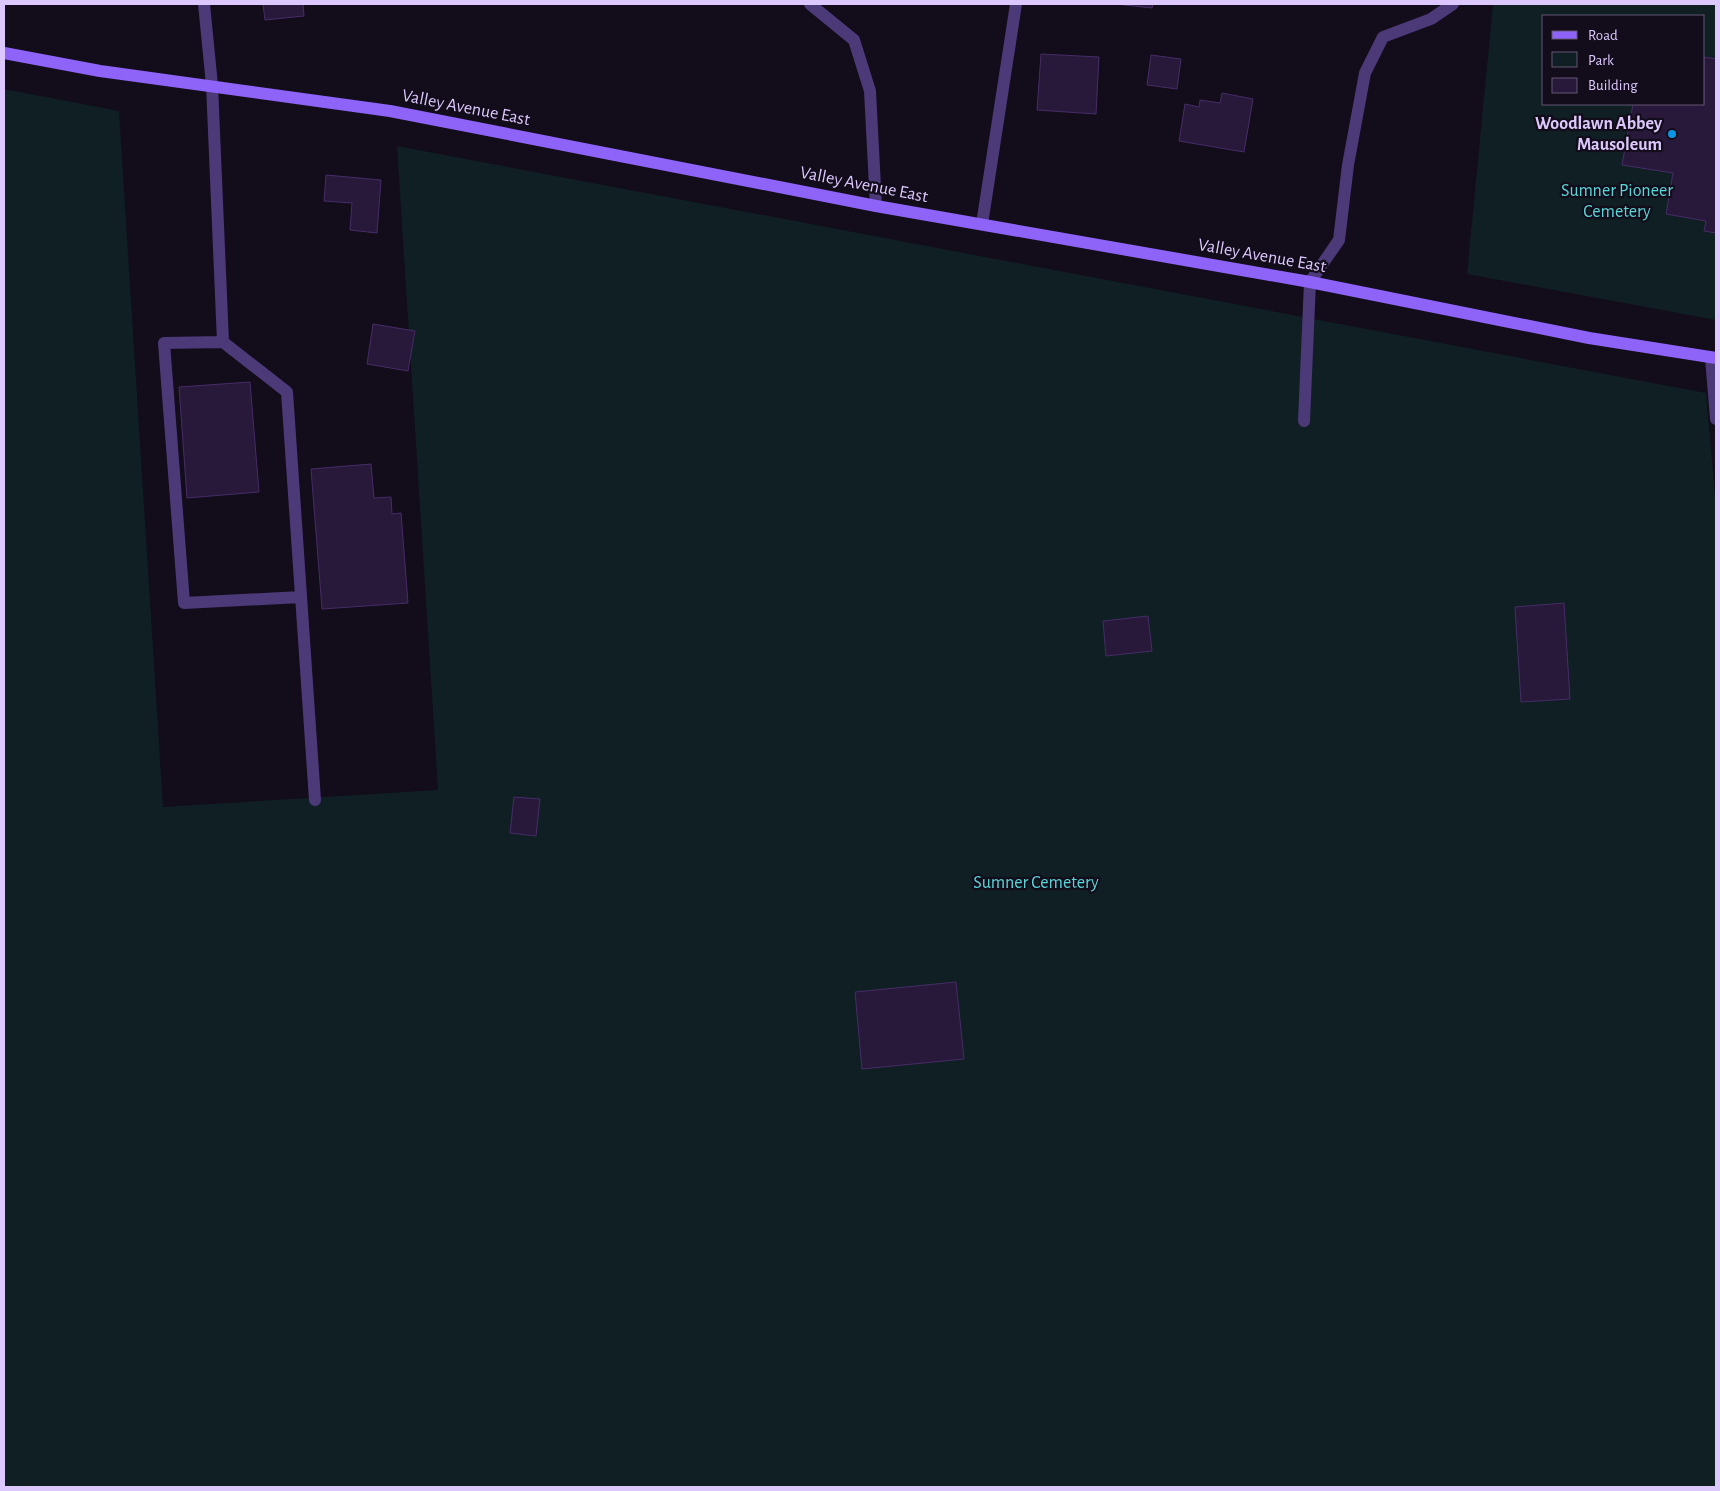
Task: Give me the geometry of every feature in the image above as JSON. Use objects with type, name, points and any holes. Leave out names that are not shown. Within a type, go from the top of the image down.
[{"type":"main road","name":"Valley Avenue East","points":[[4,53],[100,71],[390,111],[876,206],[1310,282],[1589,338],[1714,358]]},
{"type":"street","points":[[204,4],[212,85],[223,342]]},
{"type":"street","points":[[810,4],[854,40],[870,91],[876,206]]},
{"type":"street","points":[[982,224],[1016,4]]},
{"type":"street","points":[[1304,421],[1310,282],[1339,240],[1348,165],[1365,73],[1383,37],[1430,19],[1453,4]]},
{"type":"street","points":[[301,597],[184,603],[164,343],[223,342],[287,392],[315,800]]},
{"type":"street","points":[[1714,358],[1716,419]]},
{"type":"green space","name":"Sumner Pioneer Cemetery","points":[[1493,4],[1716,4],[1716,320],[1467,274]]},
{"type":"green space","name":"Sumner Cemetery","points":[[4,89],[119,111],[163,807],[438,790],[397,146],[1706,393],[1716,507],[1716,1487],[4,1487]]},
{"type":"building","points":[[263,4],[303,4],[304,16],[265,20]]},
{"type":"building","points":[[1115,4],[1153,4],[1152,8]]},
{"type":"building","points":[[1041,54],[1099,57],[1096,114],[1037,110]]},
{"type":"building","points":[[1151,55],[1181,59],[1177,89],[1147,85]]},
{"type":"building","name":"Woodlawn Abbey Mausoleum","points":[[1705,57],[1716,59],[1716,233],[1704,231],[1706,221],[1666,214],[1673,173],[1622,165],[1633,105],[1705,105]]},
{"type":"building","points":[[1222,93],[1253,99],[1244,152],[1179,141],[1185,104],[1199,107],[1200,100],[1220,103]]},
{"type":"building","points":[[326,175],[381,180],[377,233],[350,230],[352,203],[324,201]]},
{"type":"building","points":[[373,324],[415,331],[408,371],[367,364]]},
{"type":"building","points":[[250,382],[259,492],[187,498],[179,387]]},
{"type":"building","points":[[371,464],[374,498],[391,497],[392,514],[401,513],[408,603],[322,609],[311,469]]},
{"type":"building","points":[[1564,603],[1570,699],[1521,702],[1515,607]]},
{"type":"building","points":[[1148,616],[1152,651],[1106,656],[1103,621]]},
{"type":"building","points":[[514,797],[540,799],[536,836],[510,833]]},
{"type":"building","points":[[956,982],[964,1059],[862,1069],[855,992]]},
{"type":"place","name":"Woodlawn Abbey Mausoleum","points":[[1672,134]]}]
